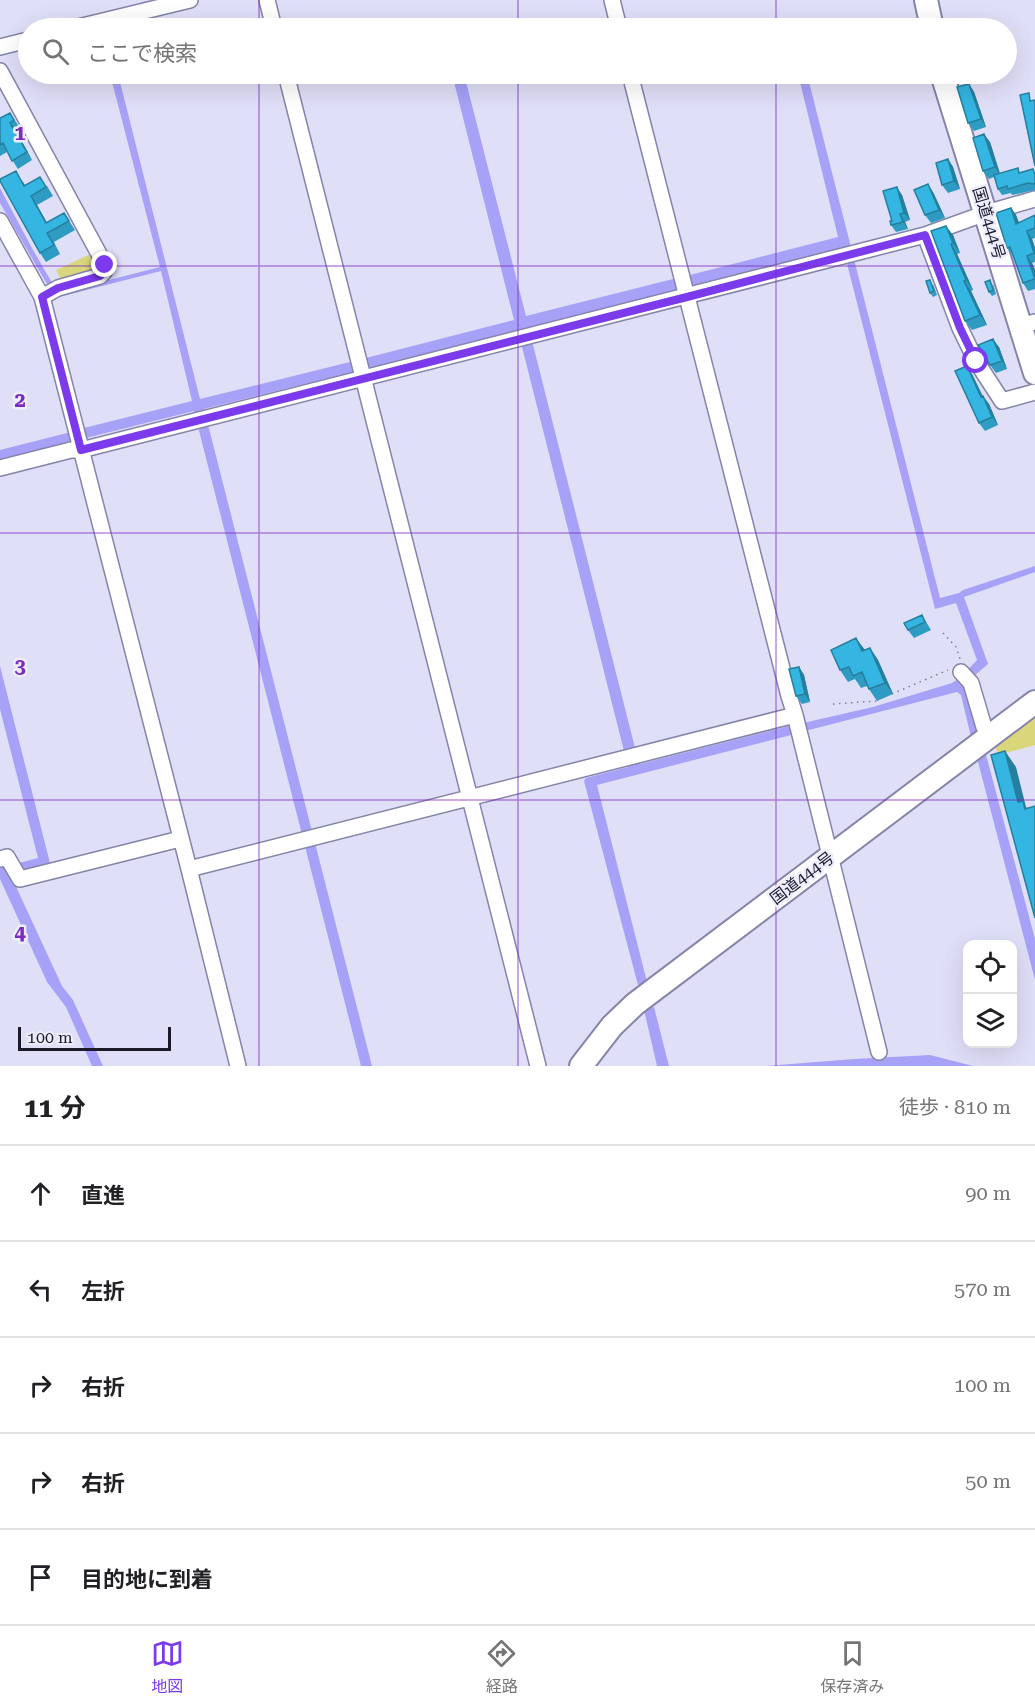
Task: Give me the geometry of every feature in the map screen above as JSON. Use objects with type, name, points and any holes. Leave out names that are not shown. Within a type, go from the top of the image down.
[{"type":"highway","points":[[926,0],[930,18]]},
{"type":"highway","name":"国道444号","points":[[945,84],[986,213],[1028,324],[1035,374]]},
{"type":"highway","name":"国道444号","points":[[581,1066],[612,1026],[635,1005],[1035,702]]},
{"type":"street","points":[[115,18],[190,0]]},
{"type":"street","points":[[267,0],[272,18]]},
{"type":"street","points":[[612,0],[616,18]]},
{"type":"street","points":[[0,47],[18,42]]},
{"type":"street","points":[[0,71],[105,265],[104,272],[100,276],[50,292]]},
{"type":"street","points":[[288,84],[538,1066]]},
{"type":"street","points":[[633,84],[831,856],[879,1052]]},
{"type":"street","points":[[0,468],[71,450],[81,450],[850,255],[925,235],[986,213],[1035,199]]},
{"type":"street","points":[[0,220],[50,292],[81,450],[238,1066]]},
{"type":"street","points":[[925,235],[960,328],[976,361],[1002,401],[1035,392]]},
{"type":"street","points":[[963,673],[989,736]]},
{"type":"street","points":[[189,869],[795,715]]},
{"type":"street","points":[[0,859],[7,857],[20,879],[180,839]]},
{"type":"path","points":[[833,704],[875,702],[963,673],[961,658],[956,647],[943,633]]},
{"type":"shaded area","points":[[113,84],[121,84],[200,399],[354,361],[357,371],[204,409],[372,1066],[361,1066],[194,411],[86,438],[84,428],[192,401],[161,271],[55,298],[0,203],[0,188],[58,293],[160,267]]},
{"type":"shaded area","points":[[455,84],[467,84],[526,316],[677,278],[681,290],[529,329],[635,748],[624,751],[518,331],[365,370],[362,359],[514,320]]},
{"type":"shaded area","points":[[800,84],[810,84],[940,598],[1035,566],[1035,572],[964,597],[988,664],[974,676],[981,735],[972,741],[961,695],[957,692],[805,731],[803,723],[873,707],[952,683],[977,660],[956,603],[935,609],[843,248],[689,287],[686,276],[838,237]]},
{"type":"shaded area","points":[[95,252],[100,273],[63,283],[56,270]]},
{"type":"shaded area","points":[[71,432],[73,442],[0,460],[0,450]]},
{"type":"shaded area","points":[[0,666],[50,863],[48,867],[24,874],[19,863],[38,858],[0,709]]},
{"type":"shaded area","points":[[1035,715],[1035,745],[998,755],[995,746]]},
{"type":"shaded area","points":[[793,725],[795,734],[597,785],[647,982],[638,985],[584,781],[586,778],[628,767],[627,761],[638,759],[640,764]]},
{"type":"shaded area","points":[[985,751],[1035,939],[1035,980],[977,758]]},
{"type":"shaded area","points":[[0,864],[6,865],[62,986],[73,1000],[103,1066],[92,1066],[66,1007],[47,982],[0,879]]},
{"type":"shaded area","points":[[654,1007],[669,1066],[657,1066],[644,1010]]},
{"type":"shaded area","points":[[930,1055],[973,1066],[766,1066],[854,1059]]},
{"type":"building","points":[[969,84],[981,119],[968,123],[957,87]]},
{"type":"building","points":[[1029,93],[1030,101],[1035,100],[1035,166],[1020,95]]},
{"type":"building","points":[[10,113],[14,120],[10,123],[27,152],[12,161],[3,143],[0,145],[0,118]]},
{"type":"building","points":[[984,134],[995,167],[983,171],[973,138]]},
{"type":"building","points":[[948,159],[954,181],[942,185],[936,163]]},
{"type":"building","points":[[1018,168],[1019,173],[1033,169],[1035,184],[1028,183],[1008,189],[1007,186],[998,189],[994,175]]},
{"type":"building","points":[[16,171],[24,186],[40,177],[46,187],[31,196],[46,223],[64,213],[69,221],[47,233],[54,245],[40,253],[0,181]]},
{"type":"building","points":[[928,184],[939,210],[925,215],[914,190]]},
{"type":"building","points":[[897,187],[904,213],[900,214],[903,222],[891,225],[890,221],[892,221],[883,191]]},
{"type":"building","points":[[1011,208],[1016,224],[1035,215],[1035,228],[1027,231],[1034,253],[1027,256],[1035,279],[1023,283],[1010,247],[1007,248],[996,213]]},
{"type":"building","points":[[946,226],[966,280],[964,281],[980,315],[965,321],[931,231]]},
{"type":"building","points":[[930,280],[934,291],[930,293],[926,281]]},
{"type":"building","points":[[990,280],[993,290],[989,292],[985,282]]},
{"type":"building","points":[[993,339],[1002,361],[990,365],[978,345]]},
{"type":"building","points":[[967,366],[992,417],[979,423],[955,371]]},
{"type":"building","points":[[922,615],[925,622],[908,630],[904,623]]},
{"type":"building","points":[[856,638],[862,651],[870,648],[885,683],[869,689],[862,672],[853,676],[849,667],[840,670],[831,650]]},
{"type":"building","points":[[799,667],[805,694],[796,696],[789,669]]},
{"type":"building","points":[[1005,751],[1018,802],[1023,801],[1025,809],[1035,806],[1035,918],[991,755]]},
{"type":"waterway","points":[[141,4],[158,0]]},
{"type":"route","points":[[105,265],[104,272],[100,276],[58,288],[42,297],[81,450],[925,235],[960,328],[976,361]]}]
